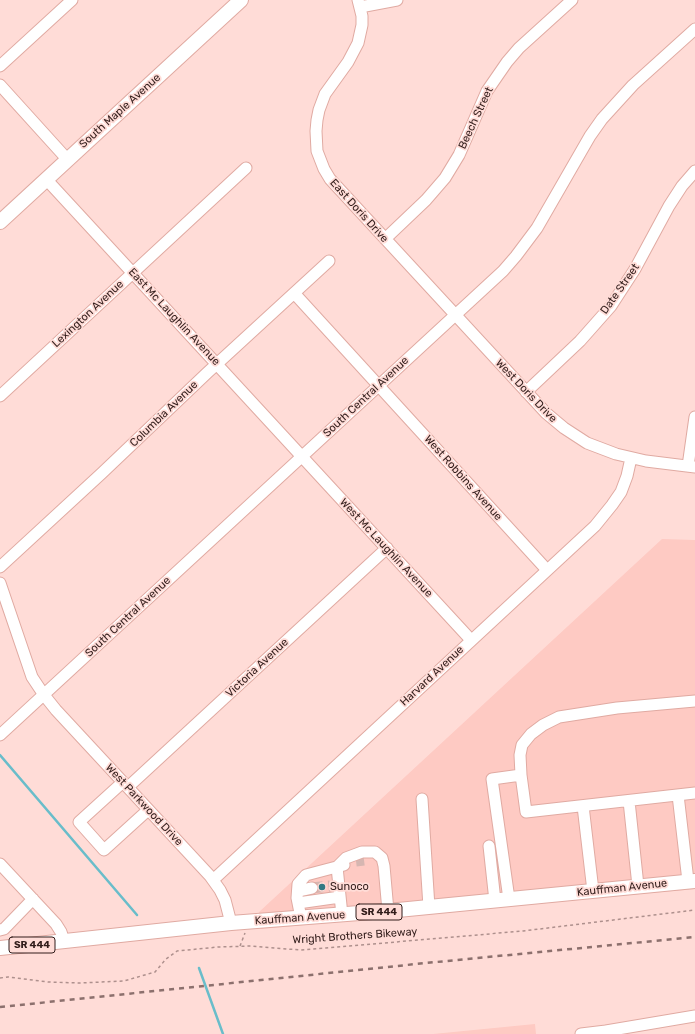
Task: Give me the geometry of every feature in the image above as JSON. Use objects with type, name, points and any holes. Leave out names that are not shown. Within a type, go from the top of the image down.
[{"type":"main road","name":"South Maple Avenue","points":[[0,222],[241,0]]},
{"type":"main road","name":"Kauffman Avenue","points":[[4,948],[231,923],[388,911],[692,881]]},
{"type":"street","points":[[0,66],[72,0]]},
{"type":"street","points":[[359,3],[397,0]]},
{"type":"street","name":"Beech Street","points":[[384,239],[426,200],[446,178],[459,155],[487,91],[507,62],[519,48],[572,0]]},
{"type":"street","name":"East Doris Drive","points":[[359,3],[362,25],[358,43],[348,62],[332,83],[322,100],[317,120],[316,141],[320,160],[330,179],[455,316]]},
{"type":"street","name":"South Central Avenue","points":[[1,731],[44,695],[502,271],[529,241],[602,118],[634,85],[695,29]]},
{"type":"street","points":[[0,85],[67,159]]},
{"type":"street","name":"Lexington Avenue","points":[[0,396],[246,168]]},
{"type":"street","name":"Date Street","points":[[526,392],[580,341],[611,306],[635,270],[669,206],[682,186],[695,171]]},
{"type":"street","name":"East Mc Laughlin Avenue","points":[[46,179],[302,456]]},
{"type":"street","name":"Columbia Avenue","points":[[0,567],[329,261]]},
{"type":"street","name":"West Robbins Avenue","points":[[294,293],[547,570]]},
{"type":"street","name":"West Doris Drive","points":[[455,316],[526,392],[554,420],[574,435],[601,449],[631,458],[691,466]]},
{"type":"street","points":[[691,466],[695,416]]},
{"type":"street","name":"West Mc Laughlin Avenue","points":[[302,456],[471,640]]},
{"type":"street","name":"Harvard Avenue","points":[[213,880],[595,526],[621,492],[627,476],[631,458]]},
{"type":"street","name":"Victoria Avenue","points":[[148,810],[104,850],[79,822],[125,785],[387,548]]},
{"type":"street","name":"West Parkwood Drive","points":[[0,585],[4,607],[32,677],[44,695],[213,880],[225,900],[231,923]]},
{"type":"street","points":[[695,701],[617,708],[559,717],[543,724],[531,734],[522,745],[520,755],[526,812],[695,793]]},
{"type":"street","points":[[502,900],[492,779],[521,775]]},
{"type":"street","points":[[678,795],[692,881]]},
{"type":"street","points":[[422,798],[429,907]]},
{"type":"street","points":[[629,801],[638,886]]},
{"type":"street","points":[[583,806],[593,891]]},
{"type":"street","points":[[489,846],[502,900]]},
{"type":"street","points":[[342,915],[340,897],[334,885],[337,867],[346,858],[362,852],[375,852],[382,858],[388,911]]},
{"type":"street","points":[[301,918],[298,903],[298,884],[306,875],[360,860],[382,858]]},
{"type":"street","points":[[0,864],[59,928],[64,941]]},
{"type":"street","points":[[298,891],[312,888]]},
{"type":"street","points":[[298,903],[340,897]]},
{"type":"street","points":[[4,948],[2,929],[33,899]]},
{"type":"street","points":[[581,1034],[622,1031],[695,1016]]},
{"type":"path","name":"Wright Brothers Bikeway","points":[[0,978],[8,977],[48,982],[79,983],[124,981],[155,972],[166,959],[177,951],[218,947],[251,946],[300,950],[326,948],[523,931],[695,910]]},
{"type":"shaded area","points":[[662,539],[695,540],[695,889],[261,929],[259,912]]},
{"type":"shaded area","points":[[535,1024],[536,1034],[433,1034]]},
{"type":"waterway","points":[[0,755],[137,915]]},
{"type":"waterway","points":[[199,968],[223,1034]]},
{"type":"tunnel","points":[[356,861],[364,860]]},
{"type":"tunnel","points":[[312,888],[330,886]]},
{"type":"railway","points":[[0,1007],[695,937]]},
{"type":"place","name":"Sunoco","points":[[322,887]]}]
